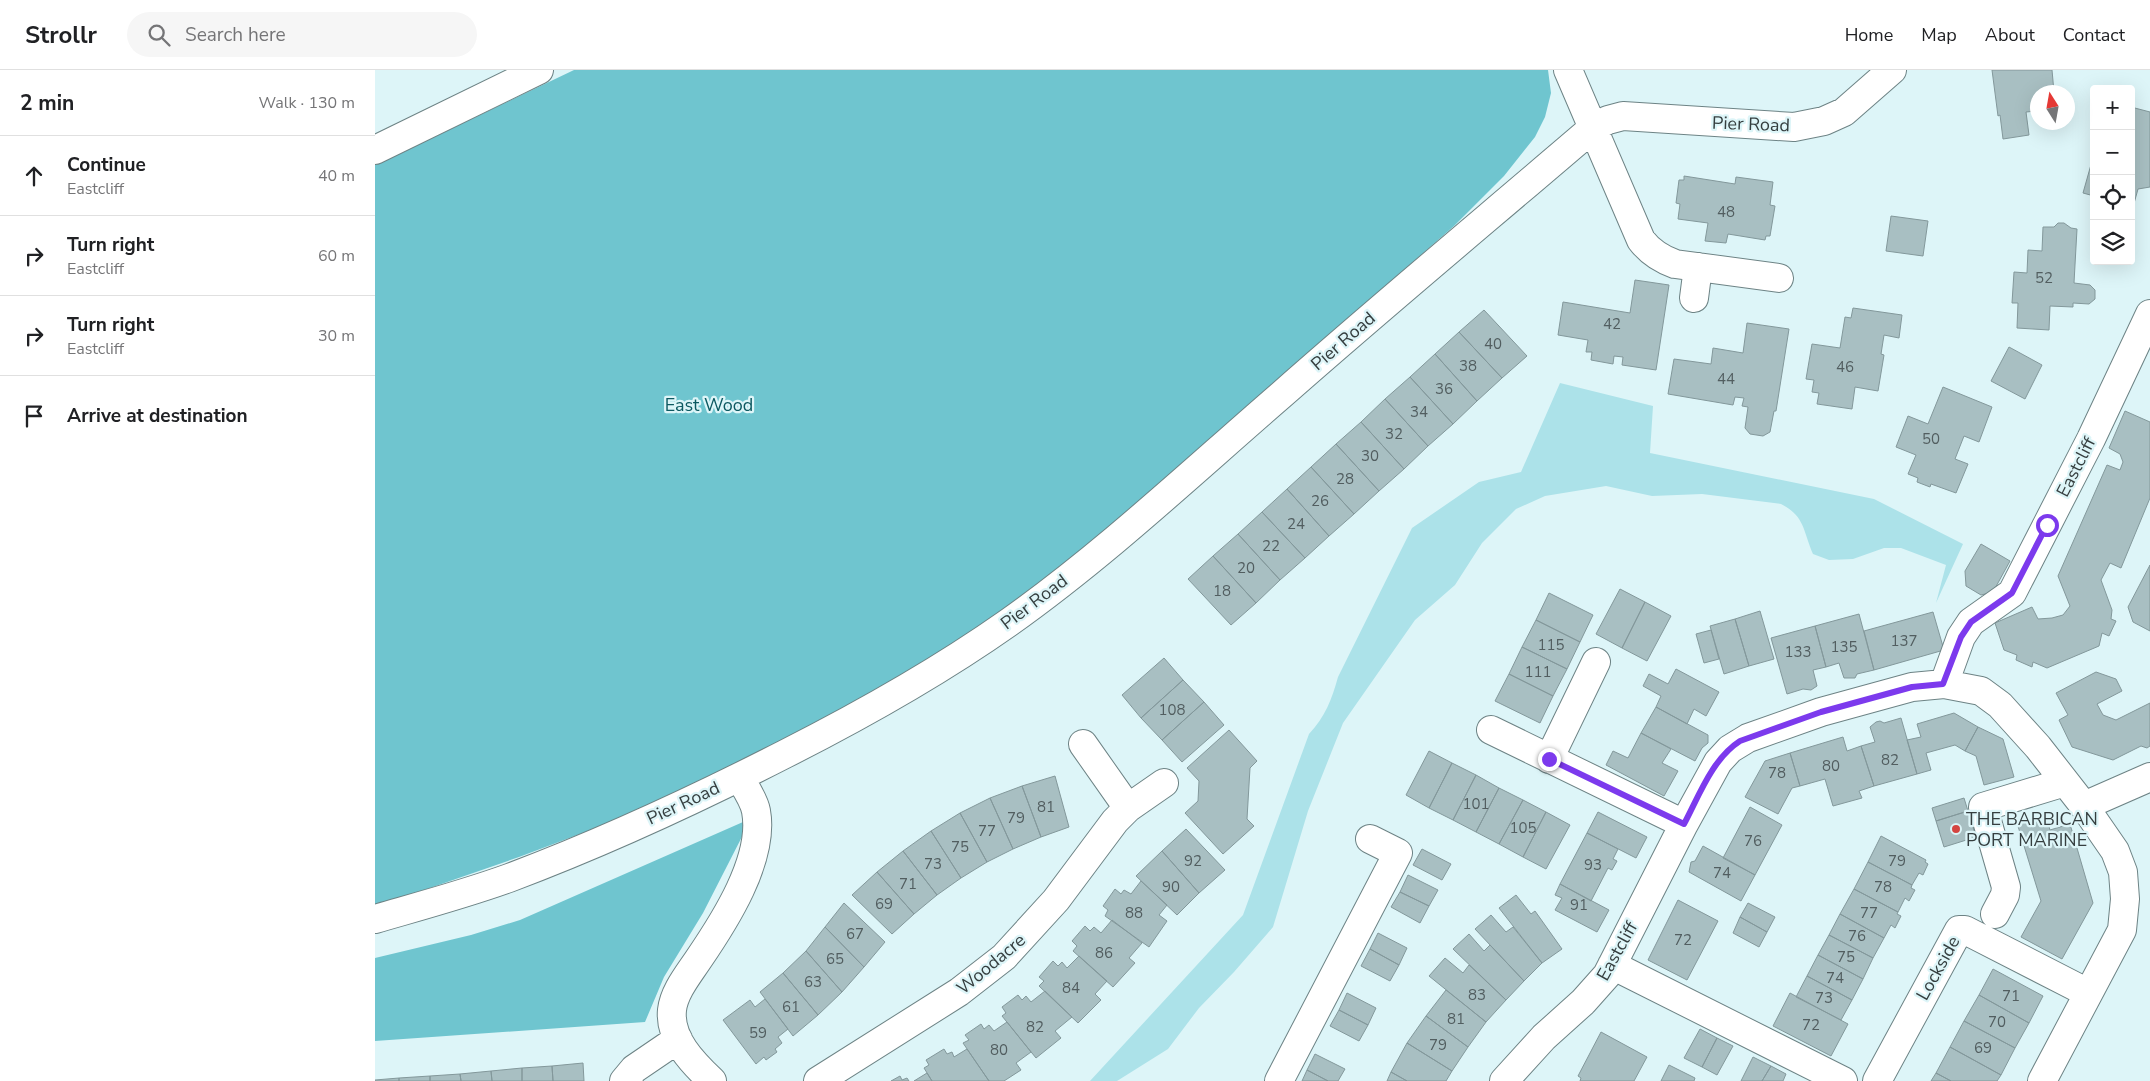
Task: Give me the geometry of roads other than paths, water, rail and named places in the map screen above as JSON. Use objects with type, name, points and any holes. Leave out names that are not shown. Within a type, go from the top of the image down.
[{"type":"street","points":[[375,150],[539,70]]},
{"type":"street","points":[[1569,70],[1641,240],[1646,247],[1663,260],[1698,267],[1779,278]]},
{"type":"street","name":"Pier Road","points":[[375,919],[510,877],[639,823],[739,777],[827,732],[902,690],[1008,623],[1120,536],[1361,325],[1594,128],[1608,120],[1623,116],[1732,124],[1801,126],[1824,121],[1844,112],[1892,70]]},
{"type":"street","points":[[1694,298],[1698,267]]},
{"type":"street","name":"Eastcliff","points":[[1943,684],[1961,637],[1971,622],[2012,593],[2091,439],[2150,314]]},
{"type":"street","points":[[1549,759],[1596,662]]},
{"type":"street","name":"Eastcliff","points":[[1504,1081],[1544,1037],[1583,1002],[1607,975],[1718,762],[1740,741],[1821,712],[1912,687],[1943,684],[1981,692],[2000,704],[2038,747],[2084,806]]},
{"type":"street","points":[[1491,730],[1684,824]]},
{"type":"street","points":[[1083,744],[1128,808]]},
{"type":"street","points":[[712,1081],[692,1062],[678,1039],[672,1012],[674,1000],[742,888],[758,835],[756,809],[739,777]]},
{"type":"street","points":[[2041,1081],[2122,930],[2125,899],[2123,872],[2115,852],[2084,806],[2150,777]]},
{"type":"street","points":[[1995,914],[2005,895],[2006,887],[1983,807],[2065,782]]},
{"type":"street","name":"Woodacre","points":[[818,1081],[959,992],[1004,957],[1041,919],[1109,828],[1128,808],[1164,783]]},
{"type":"street","points":[[1279,1081],[1398,853],[1370,839]]},
{"type":"street","name":"Lockside","points":[[1877,1081],[1959,930],[1965,930],[2088,993]]},
{"type":"street","points":[[1612,965],[1843,1081]]},
{"type":"street","points":[[624,1081],[634,1069],[678,1039]]},
{"type":"place","name":"THE BARBICAN PORT MARINE","points":[[1956,829]]},
{"type":"park label","name":"East Wood","points":[[709,405]]}]
